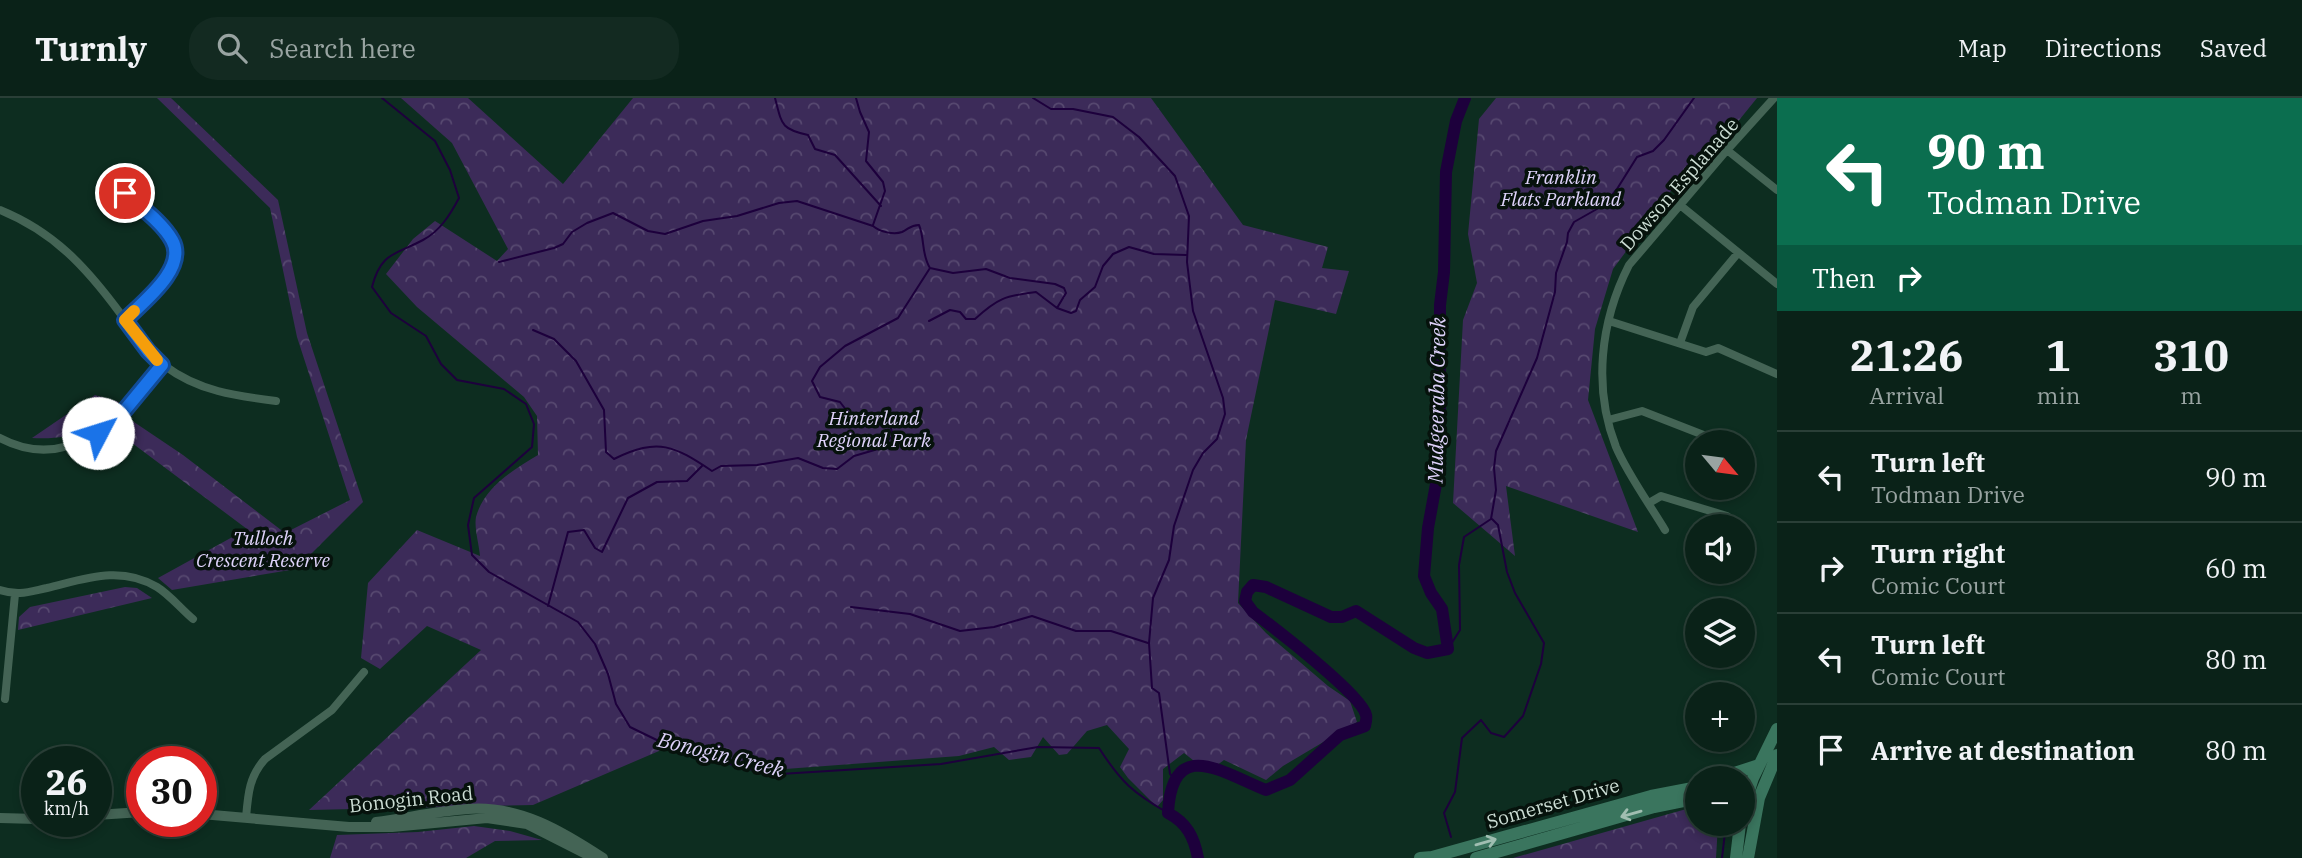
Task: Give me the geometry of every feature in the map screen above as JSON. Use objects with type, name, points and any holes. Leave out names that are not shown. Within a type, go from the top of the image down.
[{"type":"main road","points":[[1755,776],[1777,729]]},
{"type":"main road","points":[[1755,786],[1777,755]]},
{"type":"main road","points":[[1755,766],[1759,765]]},
{"type":"main road","name":"Somerset Drive","points":[[1420,858],[1432,857],[1650,796],[1685,789]]},
{"type":"main road","name":"Somerset Drive","points":[[1476,858],[1685,801]]},
{"type":"main road","points":[[1736,858],[1738,836]]},
{"type":"main road","points":[[1748,836],[1748,858]]},
{"type":"street","name":"Dowson Esplanade","points":[[1665,530],[1617,449],[1608,419],[1602,395],[1601,366],[1609,321],[1629,265],[1774,98]]},
{"type":"street","points":[[1727,150],[1777,190]]},
{"type":"street","points":[[125,193],[171,238],[176,256],[169,274],[125,320]]},
{"type":"street","points":[[1680,205],[1777,284]]},
{"type":"street","points":[[0,210],[37,228],[73,256],[93,276],[148,351],[162,365],[220,393],[276,401]]},
{"type":"street","points":[[1680,343],[1693,307],[1738,253]]},
{"type":"street","points":[[1609,321],[1706,352],[1718,348],[1777,374]]},
{"type":"street","points":[[0,438],[20,446],[43,449],[65,447],[91,438],[115,421],[162,365]]},
{"type":"street","points":[[1608,419],[1642,411],[1691,430]]},
{"type":"street","points":[[1649,503],[1661,496],[1720,514]]},
{"type":"street","points":[[0,590],[15,594],[113,573],[157,587],[193,619]]},
{"type":"street","points":[[5,699],[15,594]]},
{"type":"street","points":[[246,818],[250,781],[257,768],[265,759],[332,710],[364,673]]},
{"type":"street","name":"Bonogin Road","points":[[337,825],[471,808],[504,811],[539,821],[587,853]]},
{"type":"street","points":[[430,813],[434,818],[475,815],[487,818]]},
{"type":"street","name":"Bonogin Road","points":[[217,815],[349,828],[487,818],[527,824],[603,858]]},
{"type":"street","points":[[0,818],[21,819]]},
{"type":"street","points":[[587,853],[610,858]]},
{"type":"green space","name":"Tulloch Crescent Reserve","points":[[157,98],[171,98],[278,200],[307,333],[363,502],[296,569],[172,590],[158,578],[247,529],[128,440],[108,434],[128,418],[183,455],[285,533],[350,500],[297,337],[270,208]]},
{"type":"green space","name":"Hinterland Regional Park","points":[[401,98],[468,98],[563,184],[633,98],[1151,98],[1243,225],[1328,247],[1322,268],[1349,271],[1336,314],[1275,300],[1246,440],[1238,603],[1266,633],[1328,686],[1350,701],[1357,722],[1283,766],[1266,780],[1224,760],[1208,772],[1184,753],[1163,769],[1163,800],[1157,807],[1120,767],[1129,749],[1107,725],[1087,731],[1067,754],[1059,755],[1043,737],[1031,757],[1009,760],[994,747],[959,756],[785,769],[733,760],[669,737],[659,751],[533,805],[309,810],[481,650],[427,626],[380,669],[361,658],[368,583],[417,530],[480,556],[476,517],[480,506],[501,480],[538,455],[537,416],[524,397],[417,307],[386,274],[413,239],[435,221],[497,261],[508,249],[452,143]]},
{"type":"green space","name":"Franklin Flats Parkland","points":[[1496,98],[1757,98],[1723,140],[1690,165],[1613,269],[1595,329],[1588,400],[1638,532],[1506,486],[1515,556],[1453,503],[1463,320],[1477,283],[1468,234],[1479,119]]},
{"type":"green space","points":[[95,395],[119,402],[100,420],[81,432],[59,437],[32,438]]},
{"type":"green space","points":[[125,587],[137,588],[152,598],[18,630],[19,617],[30,607]]},
{"type":"green space","points":[[1685,809],[1685,836],[1717,836],[1716,858],[1513,858]]},
{"type":"green space","points":[[474,826],[510,831],[542,840],[495,841],[466,858],[330,858],[337,835],[418,832]]},
{"type":"waterway","name":"Bonogin Creek","points":[[382,98],[435,141],[450,170],[459,198],[435,232],[385,261],[372,287],[391,313],[426,336],[441,364],[457,380],[504,389],[526,404],[534,424],[532,447],[474,498],[468,525],[472,555],[489,572],[578,622],[595,644],[608,674],[616,704],[630,727],[667,745],[743,768],[780,774],[941,764],[1038,747],[1099,748],[1129,786],[1168,813]]},
{"type":"waterway","points":[[775,98],[784,124],[792,130],[808,135],[815,149],[835,155],[881,206]]},
{"type":"waterway","points":[[856,98],[869,132],[866,161],[883,182],[885,191],[873,225]]},
{"type":"waterway","points":[[1033,98],[1051,109],[1073,109],[1113,117],[1139,137],[1175,176],[1189,216],[1187,262],[1193,311],[1223,398],[1225,414],[1217,439],[1203,453],[1193,470],[1174,526],[1169,560],[1153,598],[1149,643],[1152,688],[1159,693],[1170,774],[1175,779]]},
{"type":"waterway","name":"Mudgeeraba Creek","points":[[1198,858],[1189,831],[1168,813],[1172,789],[1179,774],[1189,767],[1202,766],[1217,769],[1266,790],[1290,780],[1340,735],[1365,726],[1366,722],[1361,705],[1349,693],[1316,662],[1253,612],[1245,601],[1247,592],[1253,585],[1266,587],[1331,617],[1342,617],[1356,611],[1414,648],[1427,653],[1448,649],[1442,609],[1424,576],[1428,528],[1440,462],[1440,305],[1444,272],[1446,172],[1456,121],[1465,98]]},
{"type":"waterway","points":[[1448,649],[1460,630],[1459,565],[1464,537],[1491,519],[1496,490],[1496,451],[1537,358],[1568,233],[1574,222],[1604,205],[1637,157],[1653,151],[1664,140],[1694,98]]},
{"type":"waterway","points":[[499,262],[554,248],[563,244],[572,232],[587,223],[613,213],[648,231],[665,234],[703,221],[737,216],[779,203],[797,201],[887,232],[899,233],[919,225],[925,257],[930,268],[953,273],[986,269],[1010,278],[1055,284],[1064,288],[1066,293],[1057,308]]},
{"type":"waterway","points":[[929,321],[950,310],[960,312],[966,319],[975,319],[1002,299],[1036,292],[1057,308],[1071,313],[1076,311],[1080,300],[1095,287],[1103,266],[1113,254],[1129,247],[1154,254],[1186,255]]},
{"type":"waterway","points":[[533,330],[554,339],[576,361],[604,410],[606,452],[614,459],[643,448],[666,447],[687,455],[712,471],[721,466],[757,465],[798,458],[823,468],[837,469],[854,456],[878,449],[893,436],[889,421],[861,421],[850,415],[840,402],[820,397],[812,381],[820,367],[845,346],[898,318],[930,268]]},
{"type":"waterway","points":[[548,606],[568,532],[584,530],[595,548],[602,552],[628,498],[657,482],[687,481],[702,466]]},
{"type":"waterway","points":[[1451,837],[1444,813],[1455,792],[1462,738],[1481,720],[1491,733],[1504,737],[1523,716],[1541,664],[1544,643],[1515,593],[1507,572],[1498,525],[1492,519]]},
{"type":"waterway","points":[[851,607],[910,614],[960,631],[994,627],[1032,616],[1076,631],[1111,631],[1148,643]]},
{"type":"waterway","points":[[1722,858],[1725,836]]},
{"type":"slow traffic","points":[[134,311],[125,320],[157,360]]},
{"type":"route","points":[[98,433],[115,421],[162,365],[125,320],[169,274],[174,267],[176,256],[171,238],[125,193]]}]
